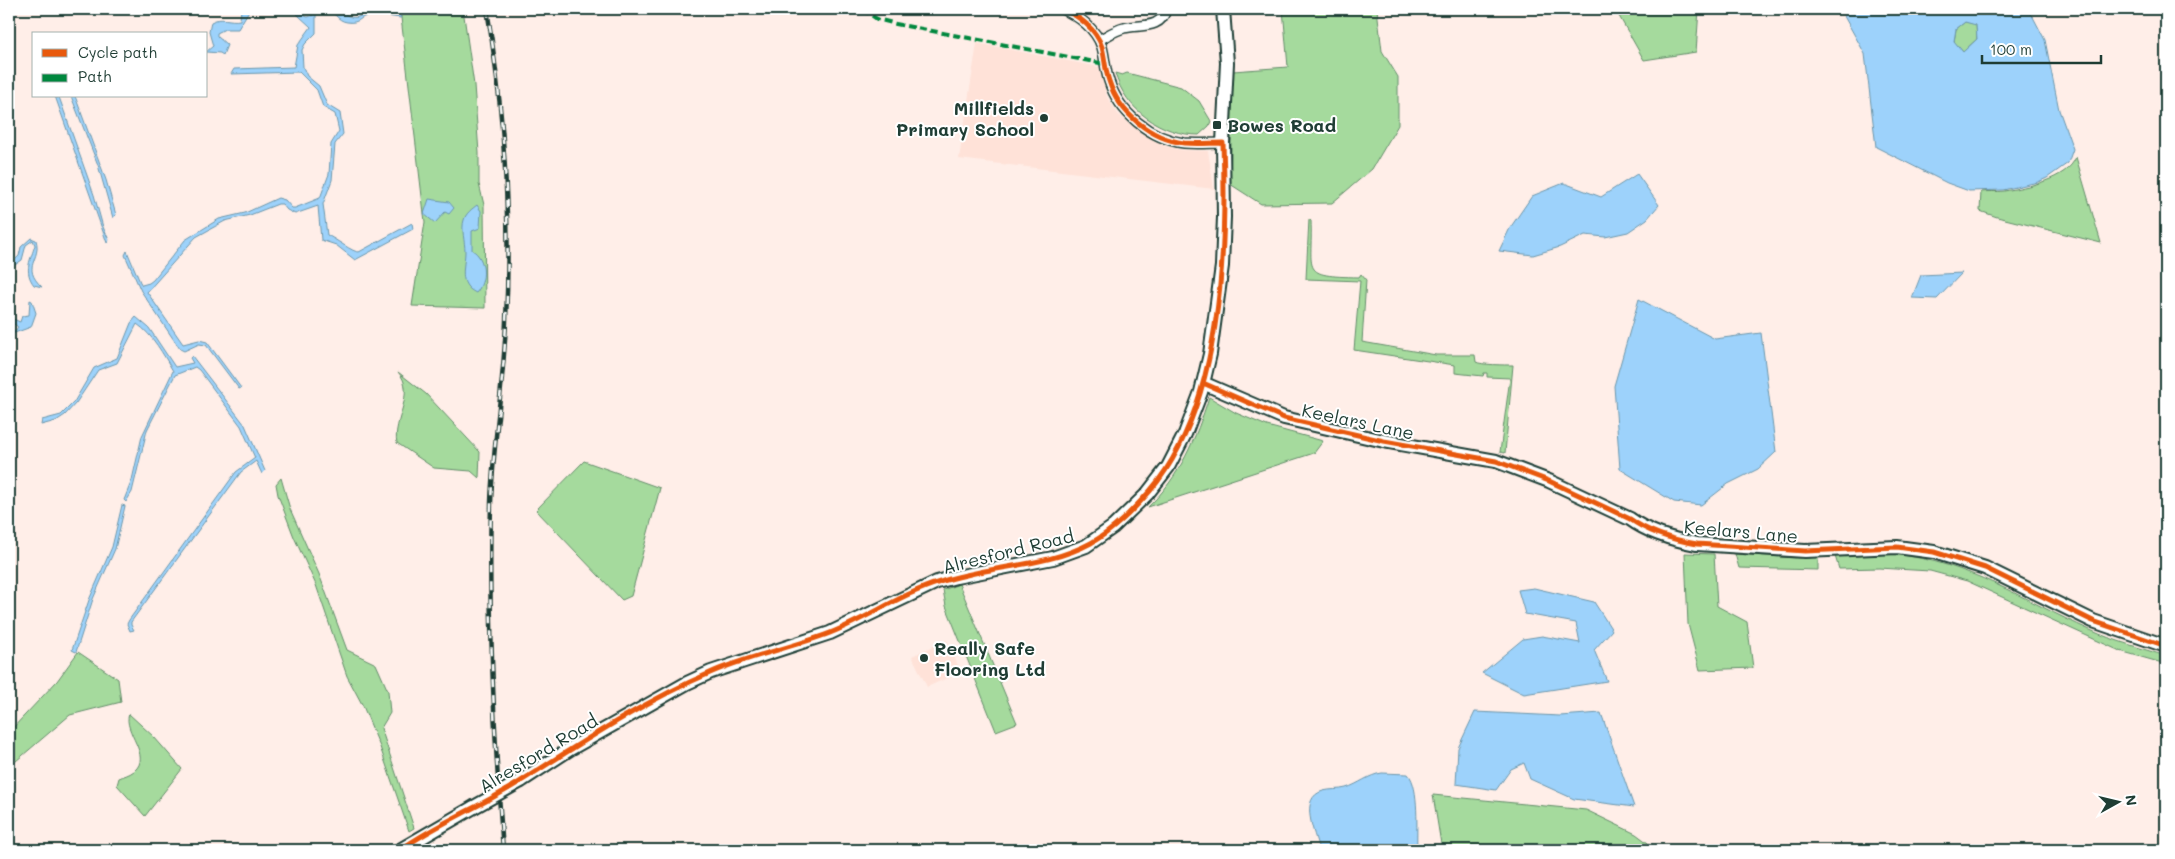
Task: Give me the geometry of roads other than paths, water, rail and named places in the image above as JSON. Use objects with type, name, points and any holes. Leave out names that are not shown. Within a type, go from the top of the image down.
[{"type":"street","points":[[1099,40],[1125,28],[1155,24],[1164,17],[1166,9]]},
{"type":"street","name":"Alresford Road","points":[[400,850],[520,781],[570,749],[687,683],[711,672],[830,633],[937,582],[1052,558],[1094,541],[1133,509],[1163,474],[1185,434],[1203,383],[1210,354],[1221,274],[1225,196],[1223,143],[1227,63],[1223,9]]},
{"type":"street","points":[[1067,10],[1084,21],[1099,40],[1112,91],[1125,111],[1143,127],[1167,139],[1179,142],[1223,143]]},
{"type":"street","name":"Keelars Lane","points":[[1203,383],[1284,418],[1384,442],[1496,461],[1549,481],[1630,519],[1644,528],[1689,543],[1819,551],[1906,547],[1934,552],[1984,568],[2094,620],[2166,646]]},
{"type":"water","points":[[241,9],[250,9],[238,29],[225,29],[217,33],[217,36],[227,45],[223,55],[208,52],[213,46],[209,32],[211,22],[218,19],[240,20]]},
{"type":"water","points":[[295,9],[302,9],[305,16],[308,17],[313,15],[317,9],[324,9],[316,15],[316,33],[302,50],[303,67],[307,76],[319,86],[327,105],[340,113],[343,134],[335,144],[332,180],[323,204],[327,235],[359,252],[412,223],[413,229],[355,260],[336,245],[321,240],[318,206],[295,214],[287,210],[282,204],[278,204],[250,215],[225,221],[196,237],[147,292],[183,344],[199,340],[207,342],[241,388],[239,389],[206,345],[199,344],[184,351],[180,349],[141,291],[125,255],[127,251],[142,285],[149,283],[185,240],[219,219],[245,213],[278,198],[285,200],[292,208],[295,208],[320,198],[329,174],[331,144],[339,131],[335,114],[323,107],[317,90],[299,72],[231,74],[234,69],[294,67],[298,45],[311,27],[298,15]]},
{"type":"water","points":[[324,9],[338,10],[353,17],[361,15],[365,11],[400,13],[401,18],[369,15],[351,22],[338,18],[330,11]]},
{"type":"water","points":[[1840,9],[2025,9],[2033,17],[2045,40],[2059,110],[2073,149],[2068,163],[2038,182],[2003,190],[1969,191],[1947,183],[1876,147],[1865,54]],"holes":[[[1965,22],[1976,25],[1977,39],[1963,52],[1954,41],[1956,29]]]},
{"type":"water","points":[[56,98],[59,98],[94,195],[103,227],[109,240],[107,243]]},
{"type":"water","points":[[72,98],[76,98],[106,180],[116,215],[113,218],[98,165]]},
{"type":"water","points":[[1637,174],[1659,205],[1647,219],[1628,232],[1605,237],[1585,235],[1560,247],[1533,255],[1499,251],[1510,228],[1532,196],[1564,183],[1601,197]]},
{"type":"water","points":[[429,199],[449,202],[454,208],[449,214],[445,212],[435,223],[424,214]]},
{"type":"water","points":[[477,205],[481,211],[480,228],[472,231],[472,250],[480,258],[483,276],[480,288],[476,293],[466,285],[463,275],[465,251],[463,227],[466,215]]},
{"type":"water","points":[[31,238],[36,240],[37,247],[32,268],[33,274],[42,287],[34,285],[28,270],[35,245],[33,240],[26,245],[22,260],[9,269],[9,265],[19,256],[21,247]]},
{"type":"water","points":[[1962,273],[1937,299],[1912,298],[1921,275]]},
{"type":"water","points":[[1639,299],[1715,339],[1761,333],[1776,452],[1758,469],[1728,484],[1701,505],[1674,502],[1620,469],[1614,386]]},
{"type":"water","points":[[30,300],[36,313],[31,327],[9,335],[9,332],[15,331],[18,327],[9,320],[9,317],[20,322],[22,316],[29,315]]},
{"type":"water","points":[[136,317],[149,328],[175,367],[193,363],[190,358],[192,356],[245,425],[265,471],[262,474],[256,461],[241,472],[131,622],[134,630],[130,631],[127,624],[129,620],[236,472],[255,458],[241,426],[195,367],[175,375],[147,430],[132,492],[126,502],[124,500],[132,480],[142,436],[173,371],[153,339],[137,324],[117,363],[98,370],[76,403],[65,415],[56,421],[41,425],[42,420],[61,415],[74,402],[94,368],[117,358],[131,323]]},
{"type":"water","points":[[122,505],[125,506],[115,549],[93,599],[76,652],[72,650],[89,600],[112,547]]},
{"type":"water","points":[[1534,588],[1594,602],[1612,630],[1594,650],[1607,681],[1524,694],[1482,673],[1523,639],[1542,636],[1580,643],[1576,623],[1525,614],[1518,590]]},
{"type":"water","points":[[1475,712],[1560,716],[1601,713],[1634,807],[1574,799],[1530,779],[1524,763],[1511,769],[1496,790],[1456,784],[1458,748]]},
{"type":"water","points":[[1382,773],[1408,774],[1412,780],[1416,799],[1417,850],[1319,850],[1310,817],[1311,801],[1315,795],[1326,790],[1346,788]]},
{"type":"railway","points":[[487,9],[502,126],[508,243],[505,344],[492,480],[490,546],[492,677],[503,850]]},
{"type":"place","name":"Millfields Primary School","points":[[1044,118]]},
{"type":"place","name":"Bowes Road","points":[[1217,125]]},
{"type":"place","name":"Really Safe Flooring Ltd","points":[[924,658]]}]
